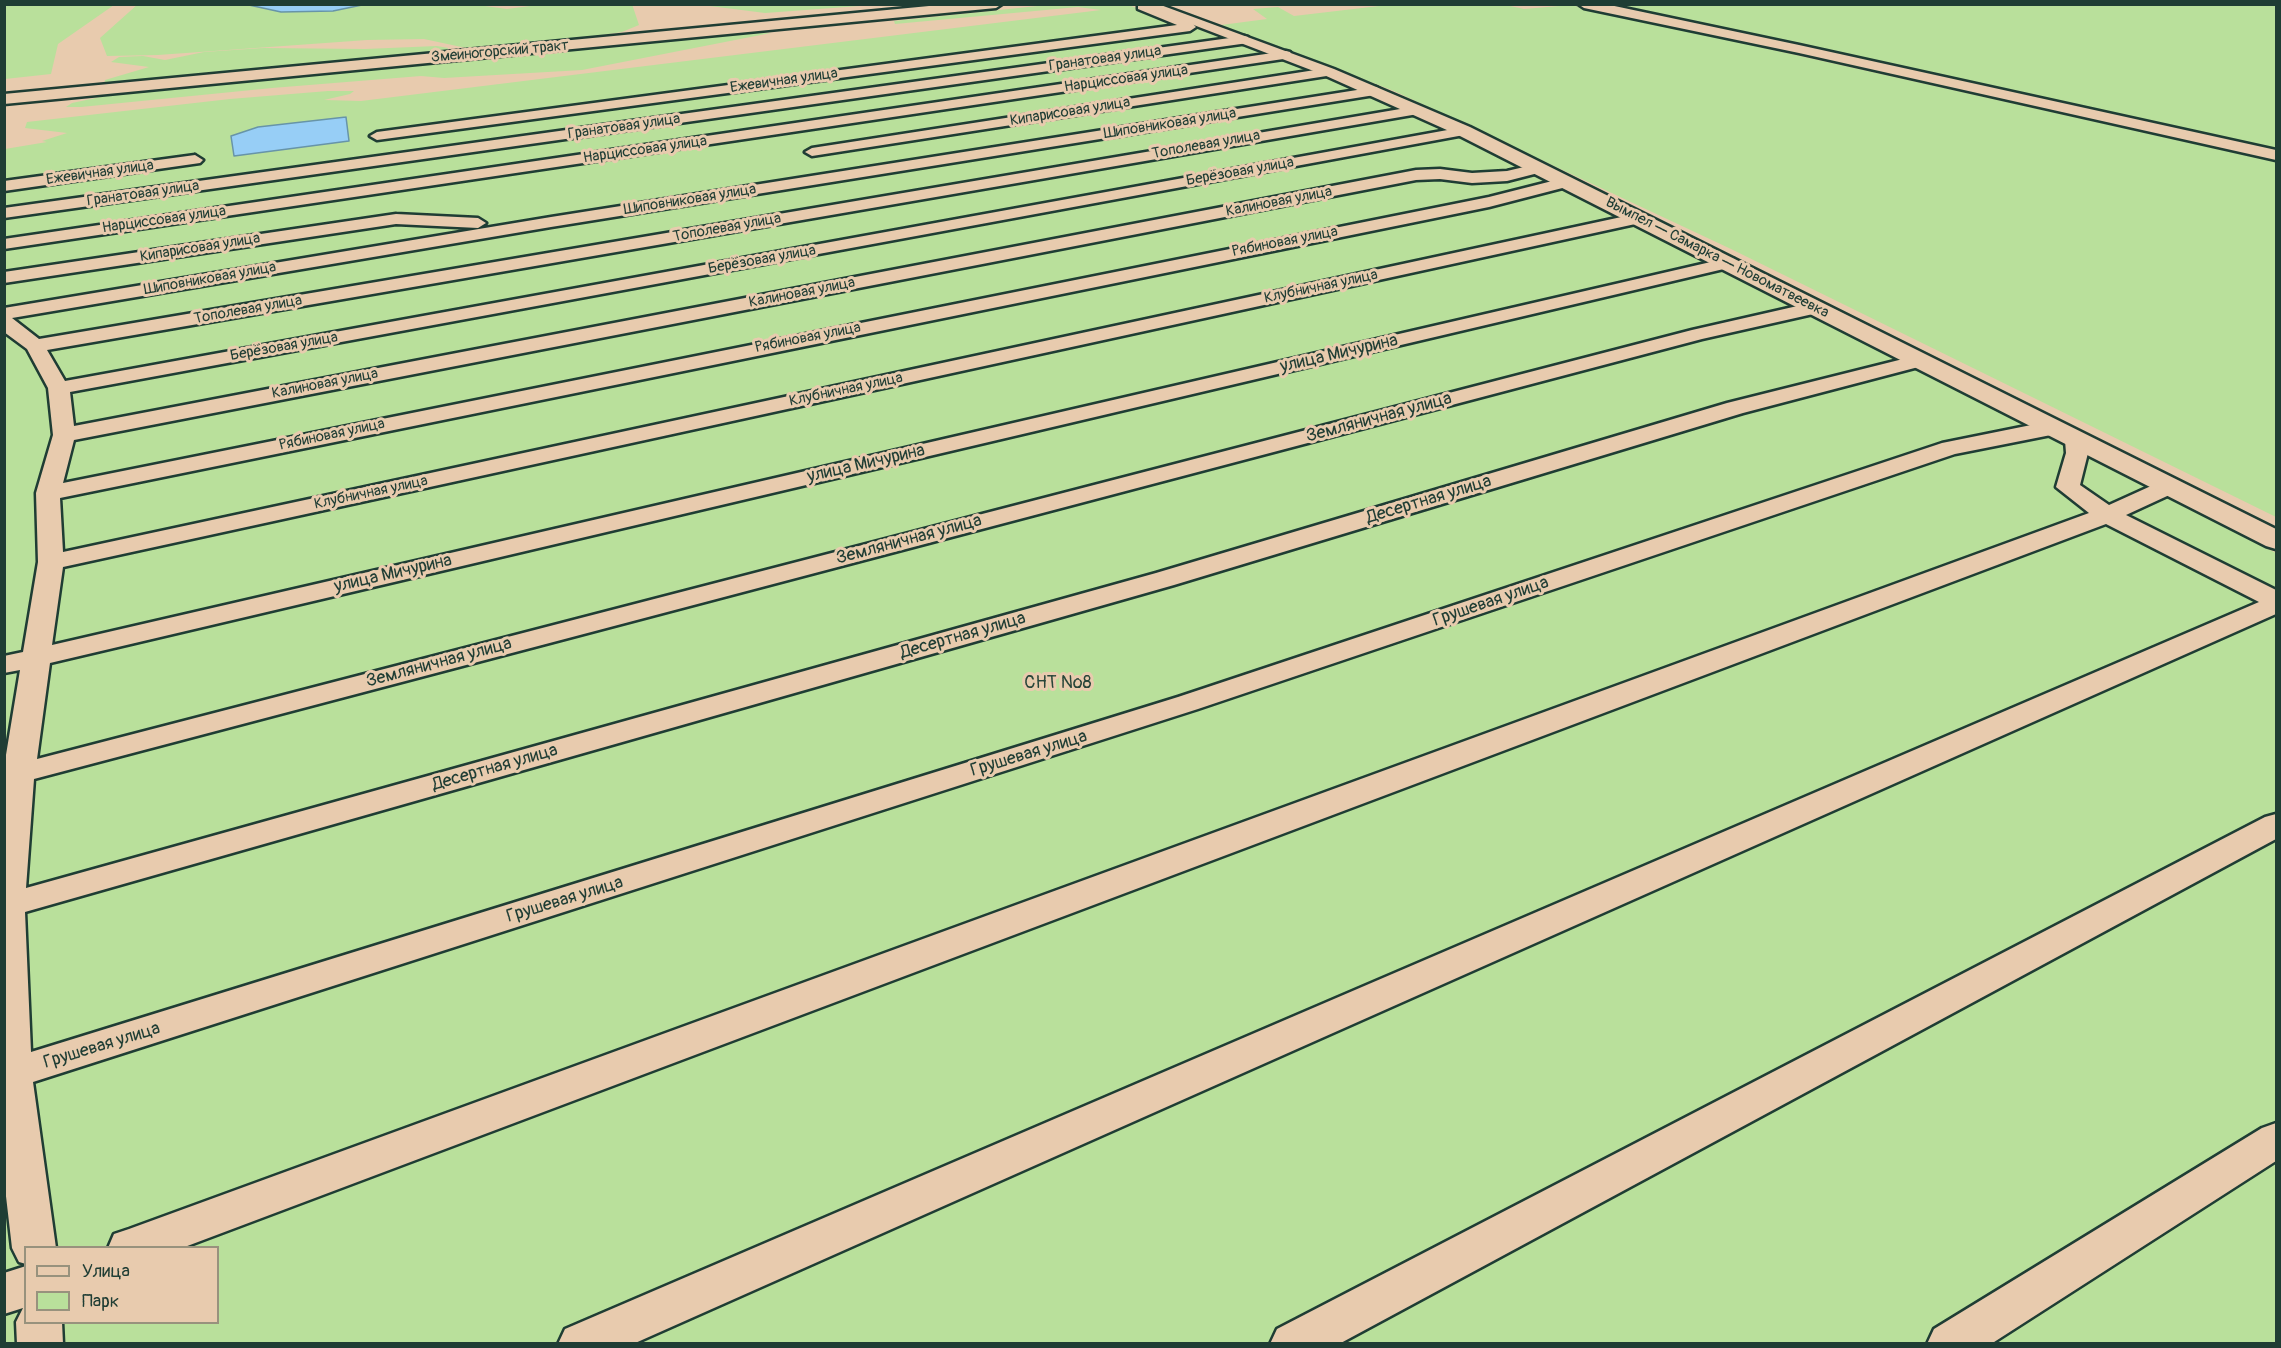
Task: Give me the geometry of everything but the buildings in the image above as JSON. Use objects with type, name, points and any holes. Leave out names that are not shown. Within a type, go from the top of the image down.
[{"type":"main road","name":"Змеиногорский тракт","points":[[4,99],[996,4]]},
{"type":"main road","name":"Вымпел — Самарка — Новоматвеевка","points":[[1145,4],[1239,41],[1286,55],[1376,91],[1464,131],[2277,540]]},
{"type":"main road","points":[[1584,4],[1799,49],[2277,155]]},
{"type":"street","points":[[1145,4],[1142,7],[1190,27],[1239,41]]},
{"type":"street","name":"Ежевичная улица","points":[[377,136],[1190,27]]},
{"type":"street","name":"Гранатовая улица","points":[[4,213],[1239,41]]},
{"type":"street","name":"Нарциссовая улица","points":[[4,244],[1286,55]]},
{"type":"street","name":"Кипарисовая улица","points":[[812,152],[1328,72]]},
{"type":"street","name":"Шиповниковая улица","points":[[4,314],[551,222],[1376,91]]},
{"type":"street","name":"Тополевая улица","points":[[35,346],[1418,110]]},
{"type":"street","name":"Берёзовая улица","points":[[59,388],[1464,131]]},
{"type":"street","name":"Ежевичная улица","points":[[12,185],[195,160]]},
{"type":"street","name":"Калиновая улица","points":[[64,435],[1416,175],[1440,174],[1484,178],[1507,176],[1541,168]]},
{"type":"street","name":"Рябиновая улица","points":[[48,493],[1489,202],[1568,182]]},
{"type":"street","points":[[4,213],[12,185]]},
{"type":"street","name":"Клубничная улица","points":[[51,562],[1640,218]]},
{"type":"street","name":"Кипарисовая улица","points":[[4,278],[396,219],[481,223],[551,222]]},
{"type":"street","name":"улица Мичурина","points":[[4,664],[1728,263]]},
{"type":"street","name":"Земляничная улица","points":[[12,775],[1676,340],[1815,308]]},
{"type":"street","points":[[4,322],[35,346],[59,388],[64,435],[48,493],[51,562],[36,657],[12,775],[6,905],[8,1075],[34,1246]]},
{"type":"street","name":"Десертная улица","points":[[6,905],[1165,579],[1735,408],[1919,361]]},
{"type":"street","points":[[2064,434],[2077,453],[2068,487],[2107,515],[2277,602]]},
{"type":"street","name":"Грушевая улица","points":[[8,1075],[1188,703],[1950,448],[2064,434]]},
{"type":"street","points":[[134,1246],[2107,515],[2170,486]]},
{"type":"street","points":[[581,1344],[2277,602]]},
{"type":"street","points":[[1293,1344],[2277,825]]},
{"type":"street","points":[[1950,1344],[2277,1140]]},
{"type":"street","points":[[4,1294],[24,1287]]},
{"type":"street","points":[[39,1324],[40,1344]]},
{"type":"green space","points":[[138,4],[470,4],[507,9],[545,4],[632,4],[639,25],[622,32],[571,40],[466,48],[424,39],[367,40],[158,55],[107,56],[100,38]]},
{"type":"green space","points":[[702,4],[873,5],[765,13]]},
{"type":"green space","points":[[1396,4],[1501,4],[1524,9],[1571,5],[2276,162],[2276,517],[1731,249],[1394,91],[1221,25],[1267,19],[1253,9],[1278,7],[1294,16]]},
{"type":"green space","points":[[4,5],[114,5],[58,44],[51,74],[5,79]]},
{"type":"green space","name":"СНТ №8","points":[[1047,5],[1128,5],[1236,41],[1437,124],[1623,220],[1805,308],[2276,553],[2276,1343],[5,1344],[5,149],[47,142],[42,141],[67,133],[25,128],[27,122],[230,99],[328,91],[354,91],[324,100],[361,101],[1101,10],[1078,7],[895,24],[894,21]]},
{"type":"green space","points":[[1606,5],[2276,5],[2276,150],[1954,80]]},
{"type":"green space","points":[[744,32],[771,33],[582,70],[444,78],[421,76],[66,107],[72,103],[105,96]]},
{"type":"green space","points":[[437,46],[448,48],[447,54],[104,85],[105,80],[149,67],[111,62],[119,57],[143,56],[165,60],[204,52],[263,48],[365,49]]},
{"type":"water","points":[[249,5],[362,5],[333,11],[281,12]]},
{"type":"water","points":[[346,117],[349,141],[234,156],[231,136],[258,127]]}]
